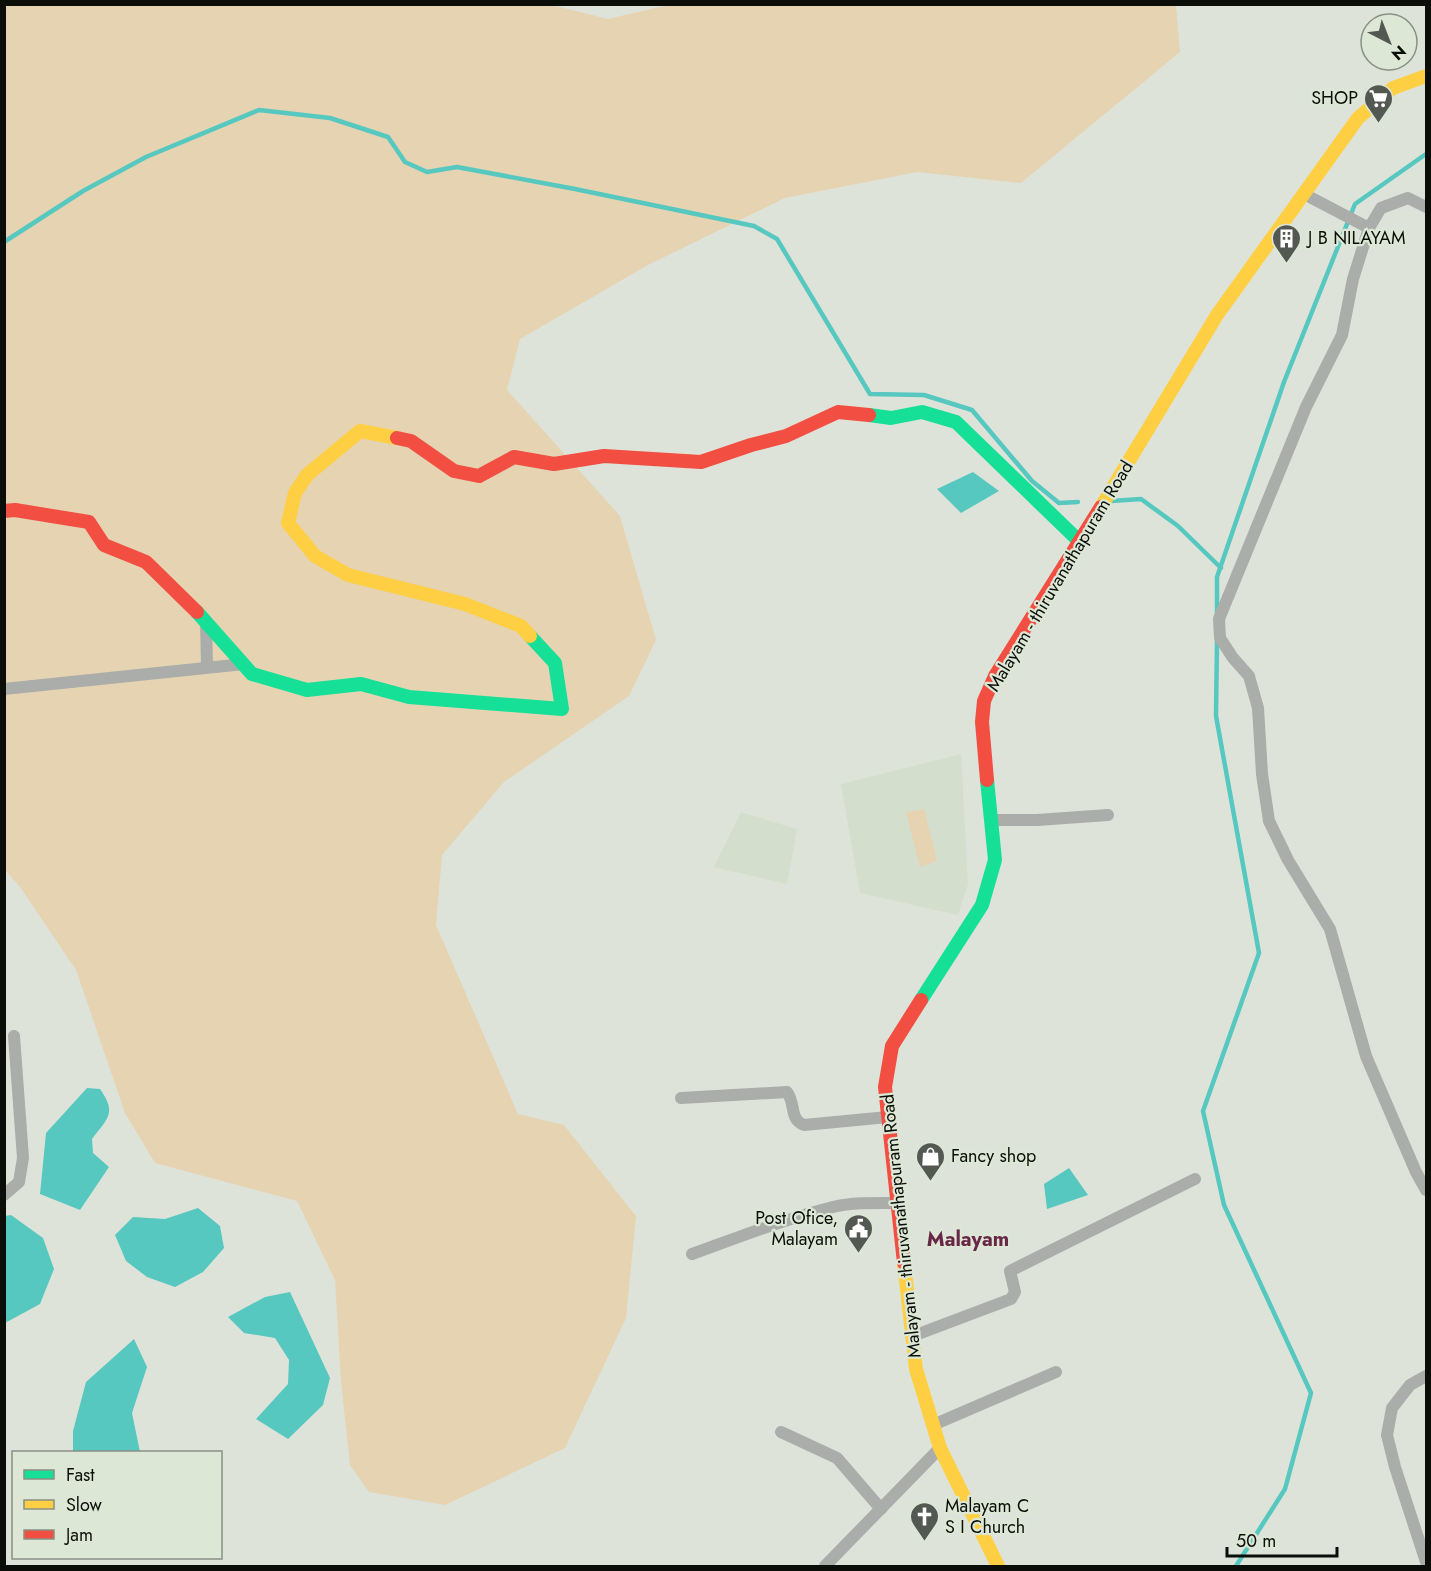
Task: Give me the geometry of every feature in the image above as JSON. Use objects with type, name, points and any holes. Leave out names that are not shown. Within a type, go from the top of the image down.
[{"type":"street","name":"Malayam - thiruvanathapuram Road","points":[[998,1566],[940,1448],[916,1369],[885,1088],[892,1046],[982,905],[995,860],[982,722],[984,701],[995,676],[1080,542],[1217,315],[1358,118],[1393,88],[1426,76]]},
{"type":"street","points":[[1304,194],[1364,225]]},
{"type":"street","points":[[1426,207],[1408,198],[1381,208],[1364,225],[1342,334],[1306,407],[1219,619],[1220,638],[1249,676],[1258,708],[1262,774],[1269,821],[1288,860],[1330,929],[1366,1056],[1426,1190]]},
{"type":"street","points":[[4,511],[15,510],[89,522],[104,545],[147,562],[206,621],[252,674],[307,690],[361,684],[409,697],[562,709],[555,663],[521,626],[465,604],[348,575],[315,556],[288,524],[295,493],[307,475],[360,431],[411,441],[454,471],[479,476],[514,457],[554,464],[604,456],[701,462],[786,436],[838,412],[891,418],[922,412],[956,422],[1080,542]]},
{"type":"street","points":[[206,621],[207,667]]},
{"type":"street","points":[[4,689],[244,664]]},
{"type":"street","points":[[992,820],[1037,820],[1108,815]]},
{"type":"street","points":[[4,1195],[19,1182],[23,1158],[15,1036]]},
{"type":"street","points":[[681,1098],[787,1092],[791,1098],[794,1117],[798,1123],[804,1125],[888,1117]]},
{"type":"street","points":[[913,1336],[1011,1299],[1015,1292],[1010,1271],[1194,1179]]},
{"type":"street","points":[[693,1254],[834,1207],[867,1203],[897,1203]]},
{"type":"street","points":[[933,1425],[1056,1372]]},
{"type":"street","points":[[1426,1376],[1410,1385],[1392,1408],[1387,1435],[1426,1562]]},
{"type":"street","points":[[781,1432],[837,1458],[881,1509]]},
{"type":"street","points":[[825,1566],[940,1448]]},
{"type":"shaded area","points":[[548,4],[608,19],[673,4],[1176,5],[1180,52],[1021,183],[917,172],[785,198],[648,265],[520,339],[507,390],[620,516],[656,640],[629,696],[504,782],[442,855],[436,925],[518,1114],[564,1125],[636,1216],[626,1318],[565,1448],[445,1505],[369,1492],[350,1465],[341,1382],[335,1280],[297,1201],[155,1163],[125,1113],[76,970],[20,887],[5,870],[4,5]]},
{"type":"shaded area","points":[[961,754],[968,884],[958,915],[860,893],[841,784]]},
{"type":"shaded area","points":[[924,809],[937,861],[920,867],[906,812]]},
{"type":"shaded area","points":[[741,812],[797,829],[787,884],[714,867]]},
{"type":"water","points":[[973,472],[999,491],[961,513],[937,489]]},
{"type":"water","points":[[87,1088],[100,1089],[108,1104],[106,1120],[92,1139],[93,1153],[109,1167],[80,1210],[40,1194],[46,1133]]},
{"type":"water","points":[[1069,1168],[1088,1195],[1047,1209],[1044,1184]]},
{"type":"water","points":[[198,1208],[220,1226],[224,1248],[203,1272],[175,1287],[147,1277],[126,1261],[115,1235],[133,1217],[165,1219]]},
{"type":"water","points":[[11,1215],[43,1238],[54,1269],[40,1304],[5,1323],[5,1216]]},
{"type":"water","points":[[290,1292],[330,1378],[323,1405],[288,1439],[256,1419],[288,1384],[289,1360],[275,1338],[244,1333],[228,1317],[265,1297]]},
{"type":"water","points":[[134,1339],[147,1367],[132,1413],[140,1451],[73,1451],[73,1431],[86,1382]]},
{"type":"waterway","points":[[4,242],[83,191],[146,157],[259,110],[330,118],[388,137],[405,162],[427,172],[457,167],[754,226],[777,239],[870,394],[924,395],[972,410],[1032,481],[1059,503],[1078,502]]},
{"type":"waterway","points":[[1217,614],[1217,577],[1284,382],[1355,204],[1426,154]]},
{"type":"waterway","points":[[1111,501],[1141,499],[1178,526],[1221,568]]},
{"type":"waterway","points":[[1217,640],[1216,716],[1259,953],[1203,1111],[1224,1205],[1311,1393],[1285,1489],[1236,1566]]},
{"type":"traffic: fast","points":[[869,415],[891,418],[922,412],[956,422],[1080,542]]},
{"type":"traffic: fast","points":[[197,612],[252,674],[307,690],[361,684],[409,697],[562,709],[555,663],[530,636]]},
{"type":"traffic: fast","points":[[921,1000],[982,905],[995,860],[987,780]]},
{"type":"traffic: slow","points":[[1101,507],[1217,315],[1358,118],[1393,88],[1426,76]]},
{"type":"traffic: slow","points":[[397,438],[360,431],[307,475],[295,493],[288,523],[315,556],[348,575],[465,604],[521,626],[530,636]]},
{"type":"traffic: slow","points":[[904,1263],[916,1369],[940,1448],[998,1566]]},
{"type":"traffic: jam","points":[[397,438],[411,441],[454,471],[479,476],[514,457],[554,464],[604,456],[701,462],[786,436],[838,412],[869,415]]},
{"type":"traffic: jam","points":[[987,780],[982,722],[984,701],[995,676],[1101,507]]},
{"type":"traffic: jam","points":[[4,511],[15,510],[89,522],[104,545],[146,562],[197,612]]},
{"type":"traffic: jam","points":[[904,1263],[885,1087],[892,1046],[921,1000]]},
{"type":"place","name":"SHOP","points":[[1379,124]]},
{"type":"place","name":"J B NILAYAM","points":[[1287,264]]},
{"type":"place","name":"Fancy shop","points":[[930,1182]]},
{"type":"place","name":"Post Ofice, Malayam","points":[[859,1254]]},
{"type":"place","name":"Malayam C S I Church","points":[[924,1542]]},
{"type":"district","name":"Malayam","points":[[968,1239]]}]
